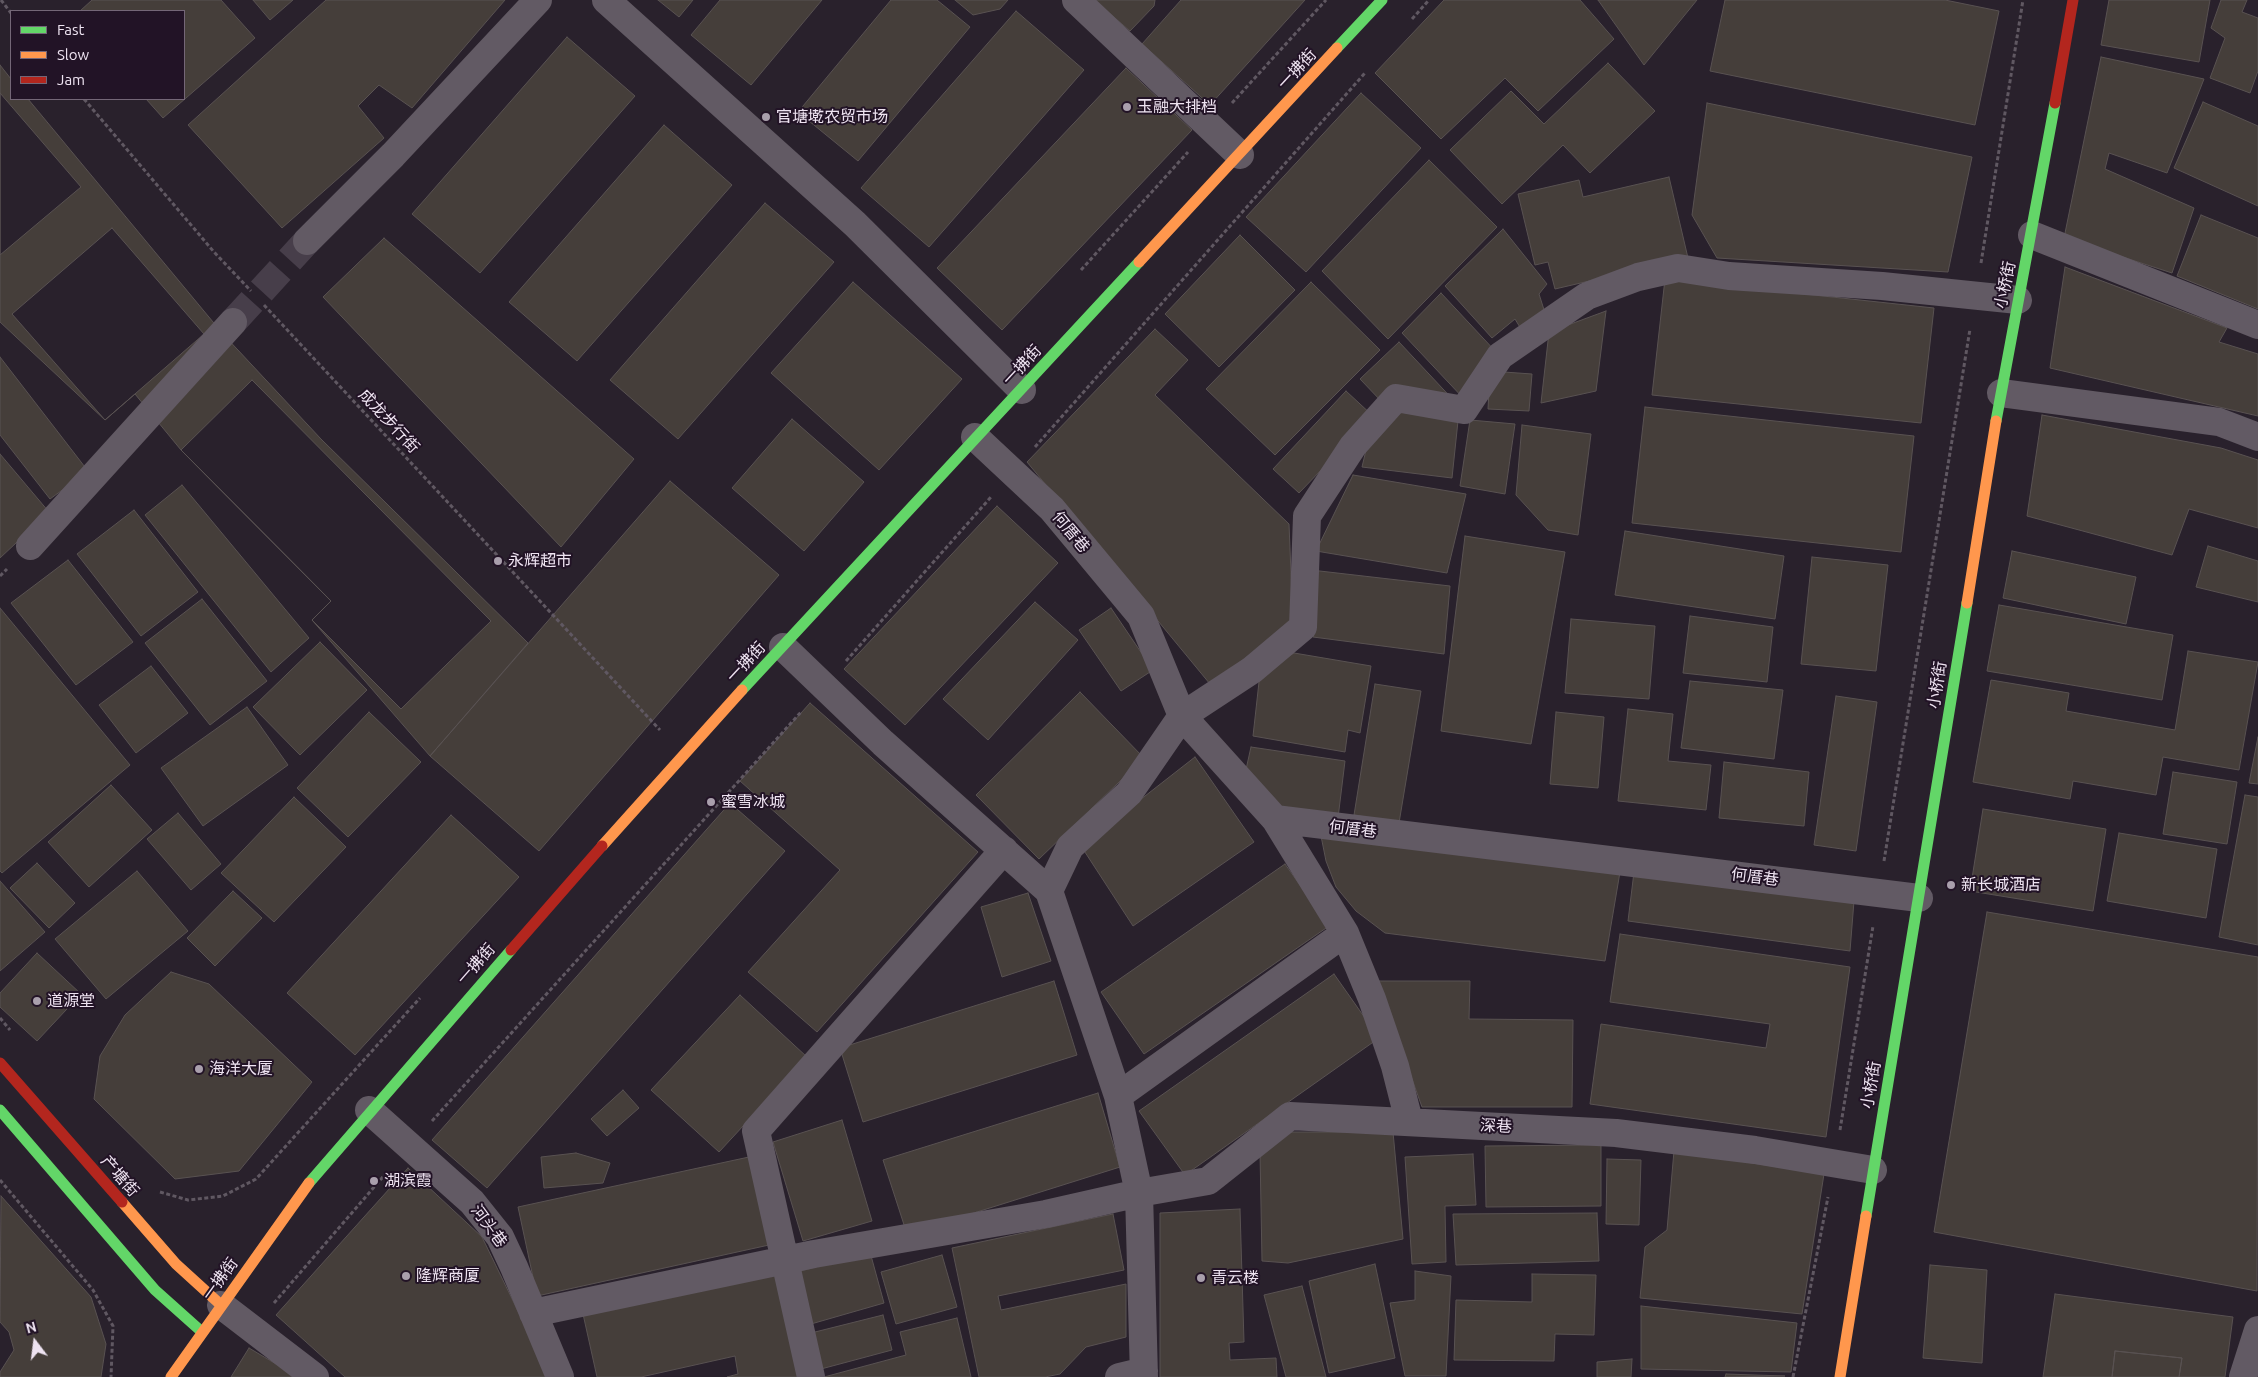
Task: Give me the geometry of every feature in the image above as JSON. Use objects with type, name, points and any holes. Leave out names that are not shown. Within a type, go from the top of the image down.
[{"type":"main road","name":"一拂街","points":[[170,1377],[317,1172],[369,1110],[682,755],[1382,0]]},
{"type":"main road","name":"小桥街","points":[[1840,1377],[2001,392],[2032,235],[2073,0]]},
{"type":"main road","name":"产塘街","points":[[0,1063],[176,1264],[221,1305]]},
{"type":"main road","points":[[0,1110],[155,1290],[202,1332]]},
{"type":"street","points":[[307,241],[393,156],[538,0]]},
{"type":"street","points":[[606,0],[855,224],[1022,390]]},
{"type":"street","points":[[1076,0],[1240,155]]},
{"type":"street","points":[[2032,235],[2258,324]]},
{"type":"street","points":[[1049,891],[1070,847],[1129,793],[1182,716],[1252,670],[1303,627],[1307,516],[1353,446],[1396,398],[1464,410],[1500,356],[1587,296],[1638,277],[1678,268],[1730,276],[2018,300]]},
{"type":"street","points":[[30,546],[233,322]]},
{"type":"street","points":[[2001,392],[2219,422],[2258,436]]},
{"type":"street","name":"何厝巷","points":[[975,437],[1052,509],[1141,616],[1182,716],[1275,819],[1919,898]]},
{"type":"street","points":[[783,646],[883,743],[1049,891],[1118,1096],[1139,1193],[1136,1375]]},
{"type":"street","points":[[1275,819],[1345,933],[1372,999],[1395,1066],[1409,1121]]},
{"type":"street","points":[[811,1377],[756,1131],[1004,850]]},
{"type":"street","points":[[1118,1096],[1345,933]]},
{"type":"street","name":"河头巷","points":[[369,1110],[472,1202],[500,1237],[560,1377]]},
{"type":"street","name":"深巷","points":[[533,1313],[785,1260],[1046,1214],[1139,1193],[1208,1181],[1290,1116],[1616,1133],[1755,1150],[1873,1170]]},
{"type":"street","points":[[221,1305],[315,1377]]},
{"type":"street","points":[[2243,1377],[2258,1330]]},
{"type":"path","points":[[1,0],[10,12]]},
{"type":"path","points":[[1077,275],[1326,0]]},
{"type":"path","points":[[1793,1377],[1835,1164],[2023,0]]},
{"type":"path","points":[[85,100],[214,252],[255,296]]},
{"type":"path","name":"成龙步行街","points":[[262,303],[661,732],[668,725]]},
{"type":"path","points":[[154,1190],[188,1200],[223,1196],[256,1179],[422,996]]},
{"type":"path","points":[[0,1018],[13,1033]]},
{"type":"path","points":[[0,1180],[94,1290],[113,1326],[111,1377]]},
{"type":"building","points":[[92,0],[221,0],[255,38],[185,99],[185,10],[81,10]]},
{"type":"building","points":[[253,0],[293,0],[270,20]]},
{"type":"building","points":[[326,0],[505,0],[412,108],[379,85],[358,106],[384,138],[282,228],[188,125]]},
{"type":"building","points":[[658,0],[693,0],[679,17]]},
{"type":"building","points":[[720,0],[822,0],[751,85],[691,35]]},
{"type":"building","points":[[891,0],[937,0],[970,27],[858,161],[798,112]]},
{"type":"building","points":[[955,0],[1008,0],[1000,9],[973,15]]},
{"type":"building","points":[[1094,0],[1155,0],[1154,6],[1130,31]]},
{"type":"building","points":[[1181,0],[1305,0],[1210,105],[1142,44]]},
{"type":"building","points":[[1444,0],[1580,0],[1614,39],[1538,111],[1505,78],[1441,139],[1375,73]]},
{"type":"building","points":[[1598,0],[1697,0],[1644,65]]},
{"type":"building","points":[[1725,0],[1945,0],[1999,11],[1975,125],[1710,71]]},
{"type":"building","points":[[2109,0],[2210,0],[2199,62],[2101,45]]},
{"type":"building","points":[[2221,0],[2247,0],[2242,12],[2258,18],[2258,71],[2250,93],[2210,78],[2225,38],[2211,28]]},
{"type":"building","points":[[1016,11],[1084,70],[929,247],[861,188]]},
{"type":"building","points":[[567,37],[635,96],[480,273],[412,214]]},
{"type":"building","points":[[2101,57],[2204,79],[2167,173],[2109,153],[2105,169],[2194,208],[2172,273],[2064,238]]},
{"type":"building","points":[[1608,63],[1655,111],[1590,173],[1563,145],[1502,204],[1450,150],[1511,91],[1544,124]]},
{"type":"building","points":[[0,65],[10,78],[10,100],[29,100],[223,334],[321,439],[528,643],[430,756],[312,620],[331,601],[181,450],[135,394],[105,420],[0,322]]},
{"type":"building","points":[[1126,68],[1192,130],[1002,330],[937,268]]},
{"type":"building","points":[[0,93],[81,187],[0,255]]},
{"type":"building","points":[[1361,93],[1421,148],[1306,272],[1246,217]]},
{"type":"building","points":[[147,100],[184,100],[163,118]]},
{"type":"building","points":[[2203,102],[2258,126],[2258,206],[2174,168]]},
{"type":"building","points":[[1707,103],[1972,157],[1948,272],[1717,258],[1692,215]]},
{"type":"building","points":[[664,125],[732,185],[577,361],[509,302]]},
{"type":"building","points":[[1429,160],[1497,227],[1388,339],[1322,271]]},
{"type":"building","points":[[1669,177],[1688,258],[1555,289],[1548,262],[1535,265],[1518,194],[1579,180],[1583,197]]},
{"type":"building","points":[[765,203],[834,262],[678,439],[610,380]]},
{"type":"building","points":[[2201,215],[2258,238],[2258,309],[2177,276]]},
{"type":"building","points":[[112,228],[204,334],[105,420],[12,314]]},
{"type":"building","points":[[1503,229],[1547,284],[1539,294],[1546,316],[1524,334],[1515,319],[1492,338],[1445,286]]},
{"type":"building","points":[[1240,235],[1295,290],[1219,367],[1165,314]]},
{"type":"building","points":[[384,238],[634,459],[561,547],[323,297]]},
{"type":"building","points":[[2065,267],[2227,328],[2219,342],[2258,354],[2258,416],[2050,368]]},
{"type":"building","points":[[1665,279],[1934,308],[1921,423],[1652,395]]},
{"type":"building","points":[[853,282],[962,379],[879,470],[771,373]]},
{"type":"building","points":[[1311,282],[1380,350],[1275,455],[1206,389]]},
{"type":"building","points":[[1441,293],[1497,353],[1465,400],[1402,333]]},
{"type":"building","points":[[1606,311],[1596,391],[1541,403],[1549,332]]},
{"type":"building","points":[[1155,329],[1188,360],[1155,395],[1289,524],[1293,623],[1210,684],[1027,462]]},
{"type":"building","points":[[1399,342],[1458,405],[1382,402],[1360,379]]},
{"type":"building","points":[[0,357],[88,471],[50,499],[0,435]]},
{"type":"building","points":[[1490,371],[1532,374],[1529,411],[1488,409]]},
{"type":"building","points":[[252,380],[491,621],[401,709],[312,620],[331,601],[181,450]]},
{"type":"building","points":[[1346,391],[1373,416],[1299,493],[1273,469]]},
{"type":"building","points":[[1645,407],[1914,436],[1901,552],[1632,523]]},
{"type":"building","points":[[1394,411],[1458,421],[1452,478],[1362,467],[1371,429]]},
{"type":"building","points":[[2042,415],[2221,448],[2258,460],[2258,528],[2189,509],[2172,555],[2027,516]]},
{"type":"building","points":[[792,419],[864,482],[804,551],[732,488]]},
{"type":"building","points":[[1470,420],[1515,424],[1505,494],[1460,486]]},
{"type":"building","points":[[1522,425],[1591,434],[1578,535],[1548,530],[1516,495]]},
{"type":"building","points":[[0,454],[49,512],[0,558]]},
{"type":"building","points":[[1353,475],[1466,494],[1447,573],[1316,551]]},
{"type":"building","points":[[670,481],[779,575],[539,851],[430,756]]},
{"type":"building","points":[[182,485],[309,638],[271,672],[145,515]]},
{"type":"building","points":[[997,506],[1058,563],[905,725],[844,669]]},
{"type":"building","points":[[134,510],[198,592],[141,636],[77,554]]},
{"type":"building","points":[[1625,531],[1784,556],[1775,619],[1615,595]]},
{"type":"building","points":[[1465,536],[1565,552],[1531,744],[1441,731]]},
{"type":"building","points":[[2208,546],[2258,561],[2258,602],[2196,587]]},
{"type":"building","points":[[2012,551],[2136,577],[2126,624],[2003,598]]},
{"type":"building","points":[[1812,557],[1888,565],[1876,671],[1801,664]]},
{"type":"building","points":[[68,560],[133,642],[76,685],[11,603]]},
{"type":"building","points":[[1311,570],[1450,586],[1444,654],[1313,637]]},
{"type":"building","points":[[202,599],[267,681],[210,725],[145,643]]},
{"type":"building","points":[[1035,602],[1078,640],[988,740],[943,699]]},
{"type":"building","points":[[1999,605],[2173,635],[2162,700],[1987,671]]},
{"type":"building","points":[[0,608],[130,765],[2,873],[0,871]]},
{"type":"building","points":[[1111,608],[1153,670],[1121,691],[1079,630]]},
{"type":"building","points":[[1690,616],[1773,627],[1767,682],[1683,673]]},
{"type":"building","points":[[1571,619],[1655,626],[1649,699],[1565,693]]},
{"type":"building","points":[[320,642],[367,690],[300,755],[253,707]]},
{"type":"building","points":[[2188,651],[2258,662],[2239,770],[2163,757],[2156,795],[2073,781],[2070,799],[1973,782],[1991,680],[2069,693],[2066,711],[2175,730]]},
{"type":"building","points":[[1294,653],[1371,666],[1360,733],[1348,730],[1345,752],[1253,736],[1260,673]]},
{"type":"building","points":[[151,666],[188,713],[136,753],[99,705]]},
{"type":"building","points":[[1690,681],[1783,690],[1774,759],[1681,748]]},
{"type":"building","points":[[1375,684],[1421,691],[1399,823],[1354,815]]},
{"type":"building","points":[[1080,692],[1144,758],[1039,859],[976,795]]},
{"type":"building","points":[[1836,696],[1877,702],[1856,851],[1814,845]]},
{"type":"building","points":[[810,703],[978,852],[817,1032],[748,972],[840,870],[740,781]]},
{"type":"building","points":[[247,707],[288,765],[203,826],[161,768]]},
{"type":"building","points":[[1628,709],[1673,714],[1668,761],[1711,765],[1706,810],[1618,801]]},
{"type":"building","points":[[369,712],[421,762],[348,837],[297,788]]},
{"type":"building","points":[[1556,712],[1604,717],[1598,788],[1550,784]]},
{"type":"building","points":[[2258,737],[2258,784],[2249,783]]},
{"type":"building","points":[[1251,747],[1345,761],[1338,818],[1279,808],[1245,774]]},
{"type":"building","points":[[1195,757],[1254,842],[1133,926],[1081,846]]},
{"type":"building","points":[[1724,762],[1809,772],[1804,826],[1719,818]]},
{"type":"building","points":[[2173,772],[2237,782],[2227,844],[2163,834]]},
{"type":"building","points":[[111,785],[152,830],[89,887],[48,842]]},
{"type":"building","points":[[2245,795],[2258,797],[2258,945],[2219,937]]},
{"type":"building","points":[[294,797],[346,847],[274,922],[221,873]]},
{"type":"building","points":[[730,803],[785,851],[487,1188],[432,1140]]},
{"type":"building","points":[[1983,809],[2106,829],[2093,911],[1970,891]]},
{"type":"building","points":[[178,813],[221,864],[191,890],[147,839]]},
{"type":"building","points":[[451,815],[519,877],[355,1055],[287,993]]},
{"type":"building","points":[[2119,833],[2217,849],[2206,918],[2107,901]]},
{"type":"building","points":[[1321,836],[1620,872],[1605,961],[1385,933],[1356,911],[1336,887],[1326,861]]},
{"type":"building","points":[[37,863],[75,903],[49,928],[10,888]]},
{"type":"building","points":[[1285,864],[1329,926],[1144,1054],[1101,992]]},
{"type":"building","points":[[137,871],[188,931],[106,999],[55,939]]},
{"type":"building","points":[[1634,872],[1854,901],[1850,951],[1628,921]]},
{"type":"building","points":[[0,881],[45,932],[0,971]]},
{"type":"building","points":[[233,891],[262,918],[215,966],[187,938]]},
{"type":"building","points":[[1028,893],[1051,961],[1002,977],[981,907]]},
{"type":"building","points":[[1987,912],[2258,957],[2257,1291],[1934,1232]]},
{"type":"building","points":[[1620,934],[1850,967],[1826,1137],[1590,1104],[1601,1024],[1766,1048],[1770,1024],[1610,1002]]},
{"type":"building","name":"道源堂","points":[[37,953],[81,994],[37,1041],[0,1007],[0,993]]},
{"type":"building","name":"海洋大厦","points":[[171,972],[209,984],[312,1082],[239,1171],[175,1179],[94,1099],[100,1056],[125,1015]]},
{"type":"building","points":[[1334,974],[1379,1038],[1185,1175],[1139,1111]]},
{"type":"building","points":[[1054,981],[1077,1055],[863,1122],[840,1048]]},
{"type":"building","points":[[1377,981],[1470,981],[1469,1019],[1573,1020],[1572,1107],[1422,1107]]},
{"type":"building","points":[[740,995],[807,1057],[719,1152],[651,1090]]},
{"type":"building","points":[[623,1090],[639,1108],[607,1136],[591,1119]]},
{"type":"building","points":[[1098,1093],[1120,1167],[907,1234],[883,1160]]},
{"type":"building","points":[[842,1120],[872,1221],[803,1241],[773,1142]]},
{"type":"building","points":[[1288,1132],[1393,1132],[1403,1239],[1288,1263],[1262,1261],[1260,1152]]},
{"type":"building","points":[[1601,1145],[1601,1206],[1486,1207],[1485,1146]]},
{"type":"building","points":[[1674,1151],[1824,1174],[1802,1314],[1640,1298],[1645,1247],[1667,1230]]},
{"type":"building","points":[[576,1153],[610,1163],[603,1183],[544,1188],[541,1157]]},
{"type":"building","points":[[1473,1154],[1476,1205],[1445,1206],[1446,1262],[1412,1264],[1405,1157]]},
{"type":"building","points":[[749,1157],[769,1245],[537,1296],[518,1207]]},
{"type":"building","points":[[1607,1159],[1641,1160],[1639,1225],[1606,1224]]},
{"type":"building","name":"隆辉商厦","points":[[408,1168],[482,1237],[549,1375],[547,1377],[345,1377],[276,1315]]},
{"type":"building","points":[[1,1196],[91,1297],[106,1344],[101,1377],[0,1377],[0,1372],[14,1350],[9,1332],[0,1322]]},
{"type":"building","name":"青云楼","points":[[1240,1209],[1244,1342],[1229,1343],[1230,1360],[1276,1358],[1277,1377],[1160,1377],[1160,1213]]},
{"type":"building","points":[[1597,1213],[1599,1261],[1456,1265],[1453,1214]]},
{"type":"building","points":[[1113,1214],[1124,1270],[998,1296],[1001,1310],[1126,1284],[1126,1337],[1086,1347],[1060,1374],[1045,1377],[979,1377],[952,1248]]},
{"type":"building","points":[[870,1252],[884,1303],[811,1324],[797,1272]]},
{"type":"building","points":[[942,1255],[957,1307],[896,1324],[881,1272]]},
{"type":"building","points":[[1375,1264],[1395,1358],[1329,1373],[1309,1281]]},
{"type":"building","points":[[1930,1265],[1987,1270],[1982,1363],[1923,1358]]},
{"type":"building","points":[[1415,1271],[1451,1276],[1446,1376],[1405,1376],[1390,1303],[1415,1300]]},
{"type":"building","points":[[775,1272],[799,1377],[727,1377],[738,1374],[735,1356],[641,1377],[597,1377],[583,1314]]},
{"type":"building","points":[[1532,1274],[1596,1275],[1594,1335],[1555,1334],[1554,1361],[1454,1360],[1456,1300],[1532,1302]]},
{"type":"building","points":[[1302,1286],[1326,1377],[1286,1377],[1264,1295]]},
{"type":"building","points":[[2055,1294],[2233,1317],[2225,1377],[2179,1377],[2182,1358],[2115,1351],[2112,1377],[2043,1377]]},
{"type":"building","points":[[1641,1306],[1797,1323],[1791,1372],[1641,1369]]},
{"type":"building","points":[[883,1315],[892,1350],[821,1369],[811,1333]]},
{"type":"building","points":[[957,1318],[971,1377],[824,1377],[906,1355],[900,1332]]},
{"type":"building","points":[[249,1348],[298,1377],[231,1377]]},
{"type":"building","points":[[2115,1351],[2182,1358],[2179,1377],[2112,1377]]},
{"type":"building","points":[[1632,1359],[1631,1377],[1597,1377],[1597,1362]]},
{"type":"building","points":[[1726,1374],[1785,1376],[1725,1377]]},
{"type":"tunnel","points":[[233,322],[307,241]]},
{"type":"traffic: fast","points":[[1337,48],[1382,0]]},
{"type":"traffic: fast","points":[[1996,421],[2055,103]]},
{"type":"traffic: fast","points":[[742,690],[1139,262]]},
{"type":"traffic: fast","points":[[1866,1216],[1967,603]]},
{"type":"traffic: fast","points":[[309,1183],[511,950]]},
{"type":"traffic: fast","points":[[0,1110],[155,1290],[202,1332]]},
{"type":"traffic: slow","points":[[1139,262],[1337,48]]},
{"type":"traffic: slow","points":[[1967,603],[1996,421]]},
{"type":"traffic: slow","points":[[602,846],[742,690]]},
{"type":"traffic: slow","points":[[171,1377],[309,1183]]},
{"type":"traffic: slow","points":[[122,1202],[176,1264],[221,1305]]},
{"type":"traffic: slow","points":[[1840,1377],[1866,1216]]},
{"type":"traffic: jam","points":[[2055,103],[2073,0]]},
{"type":"traffic: jam","points":[[511,950],[602,846]]},
{"type":"traffic: jam","points":[[0,1063],[122,1202]]},
{"type":"place","name":"玉融大排档","points":[[1127,107]]},
{"type":"place","name":"官塘墘农贸市场","points":[[766,117]]},
{"type":"place","name":"永辉超市","points":[[498,561]]},
{"type":"place","name":"蜜雪冰城","points":[[711,802]]},
{"type":"place","name":"新长城酒店","points":[[1951,885]]},
{"type":"place","name":"道源堂","points":[[37,1001]]},
{"type":"place","name":"海洋大厦","points":[[199,1069]]},
{"type":"place","name":"湖滨霞","points":[[374,1181]]},
{"type":"place","name":"隆辉商厦","points":[[406,1276]]},
{"type":"place","name":"青云楼","points":[[1201,1278]]}]
